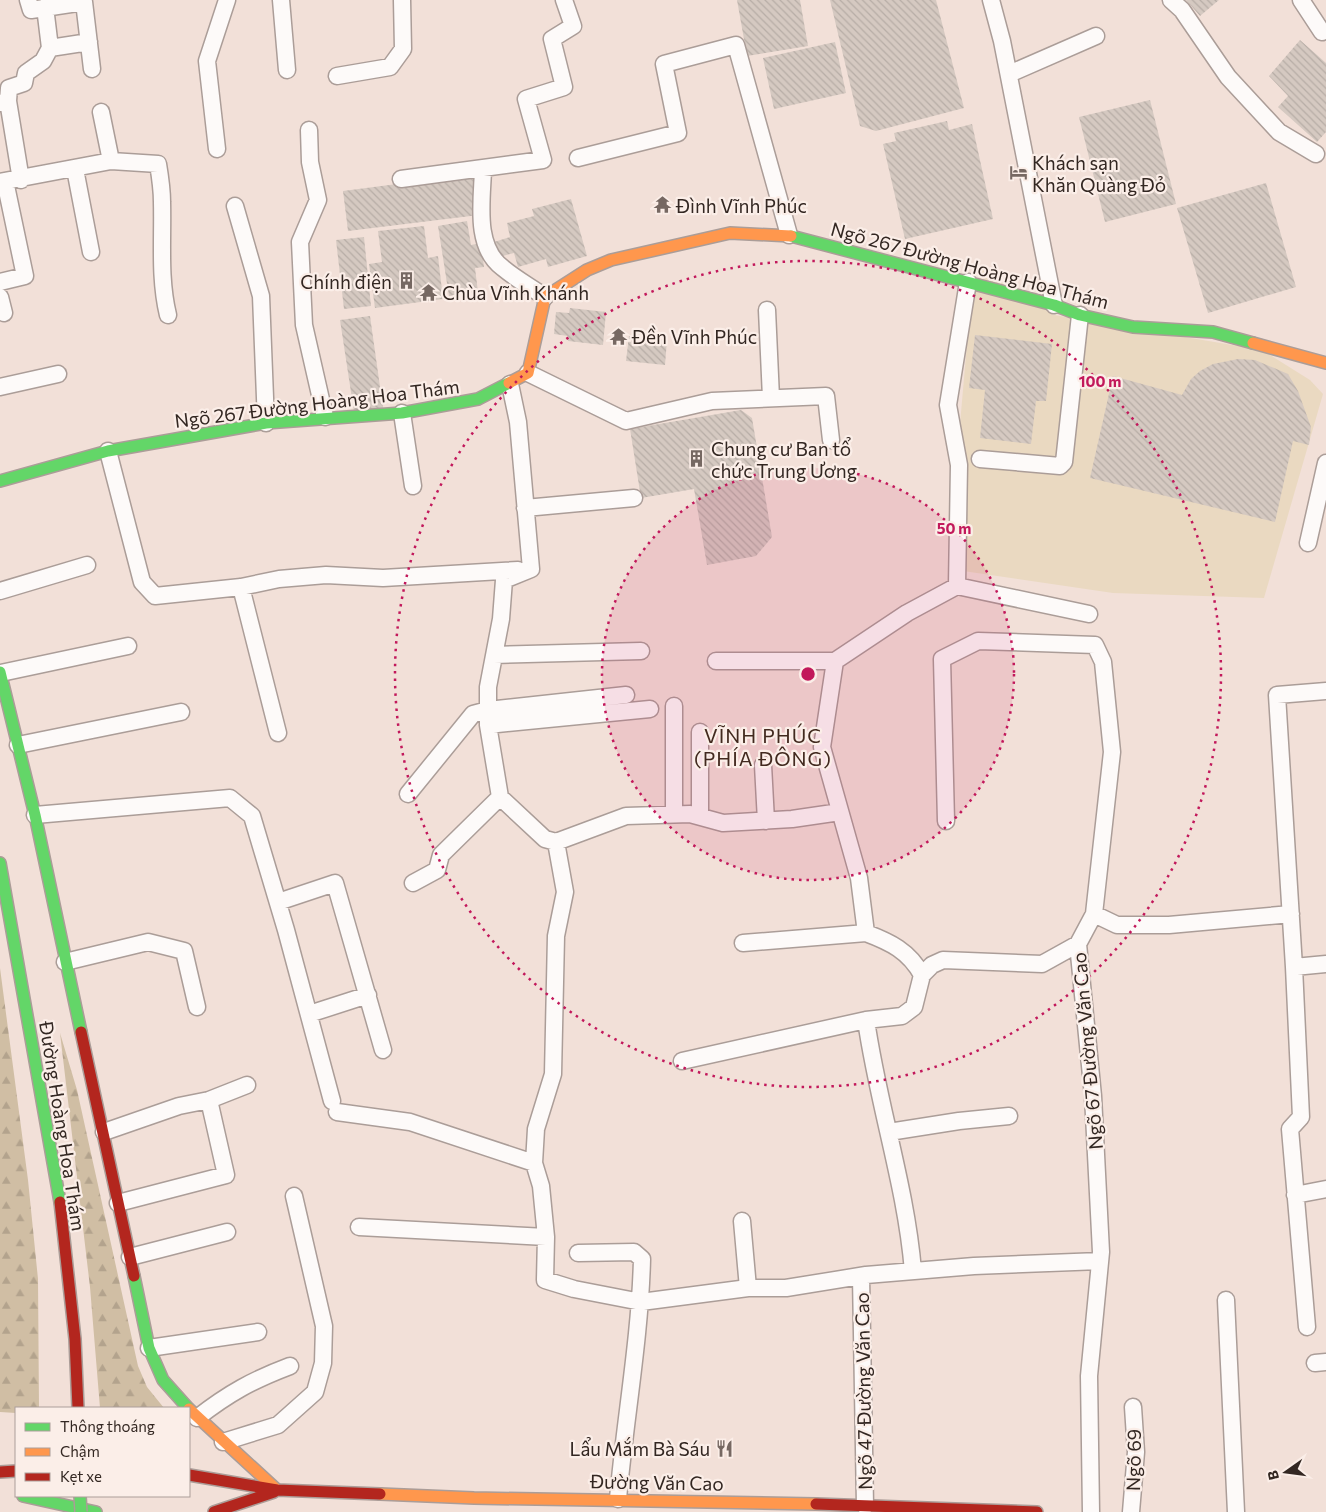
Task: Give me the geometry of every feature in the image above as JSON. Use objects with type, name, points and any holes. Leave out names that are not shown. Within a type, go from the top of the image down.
[{"type":"main road","name":"Ngõ 267 Đường Hoàng Hoa Thám","points":[[545,297],[587,270],[611,260],[730,232],[789,235],[1054,305],[1080,315],[1134,327],[1213,332],[1326,363]]},
{"type":"main road","points":[[528,373],[545,297]]},
{"type":"main road","name":"Ngõ 267 Đường Hoàng Hoa Thám","points":[[0,481],[108,451],[266,423],[325,417],[402,413],[478,399],[528,373]]},
{"type":"main road","points":[[0,673],[34,815],[104,1132],[149,1348],[163,1380],[187,1407]]},
{"type":"main road","name":"Đường Hoàng Hoa Thám","points":[[0,863],[52,1154],[73,1317],[78,1407]]},
{"type":"main road","points":[[191,1412],[277,1490]]},
{"type":"main road","points":[[0,1472],[15,1470]]},
{"type":"main road","name":"Đường Văn Cao","points":[[190,1475],[277,1490],[474,1498],[618,1499],[694,1506],[865,1506],[1037,1512]]},
{"type":"main road","name":"Đường Văn Cao","points":[[214,1512],[277,1490]]},
{"type":"main road","points":[[27,1497],[96,1512]]},
{"type":"main road","points":[[80,1497],[81,1512]]},
{"type":"lane","points":[[28,0],[31,10],[84,2],[92,69]]},
{"type":"lane","points":[[217,148],[207,61],[227,0]]},
{"type":"lane","points":[[281,0],[287,70]]},
{"type":"lane","points":[[337,76],[390,67],[403,49],[402,0]]},
{"type":"lane","points":[[401,179],[483,170],[544,160],[526,100],[564,87],[552,39],[573,26],[564,0]]},
{"type":"lane","points":[[991,0],[1009,74],[1054,305]]},
{"type":"lane","points":[[1171,0],[1182,10],[1228,77],[1279,132],[1316,154]]},
{"type":"lane","points":[[1300,0],[1322,32]]},
{"type":"lane","points":[[0,282],[25,276],[9,181],[4,102],[9,88],[24,83],[26,73],[43,61],[50,48],[45,8]]},
{"type":"lane","points":[[1009,74],[1096,36]]},
{"type":"lane","points":[[50,48],[90,42]]},
{"type":"lane","points":[[578,158],[678,133],[664,64],[736,45],[789,235]]},
{"type":"lane","points":[[101,112],[111,161]]},
{"type":"lane","points":[[309,130],[310,162],[318,200],[300,242],[304,325],[325,417]]},
{"type":"lane","points":[[9,181],[111,161],[158,164],[162,200],[164,298],[168,314]]},
{"type":"lane","points":[[75,169],[91,252]]},
{"type":"lane","points":[[483,170],[482,215],[485,246],[502,268],[545,297]]},
{"type":"lane","points":[[235,206],[261,296],[266,423]]},
{"type":"lane","points":[[957,586],[959,465],[948,405],[968,282]]},
{"type":"lane","points":[[767,310],[772,398]]},
{"type":"lane","points":[[980,459],[1060,466],[1064,462],[1080,315]]},
{"type":"lane","points":[[528,373],[626,421],[712,400],[826,396],[831,440]]},
{"type":"lane","points":[[0,387],[58,374]]},
{"type":"lane","points":[[510,384],[518,422],[530,569]]},
{"type":"lane","points":[[402,413],[413,486]]},
{"type":"lane","points":[[108,451],[142,582],[155,596],[241,587],[278,579],[326,575],[383,578],[432,573],[530,569]]},
{"type":"lane","points":[[1308,543],[1326,463]]},
{"type":"lane","points":[[525,508],[634,498]]},
{"type":"lane","points":[[0,592],[87,565]]},
{"type":"lane","points":[[530,569],[504,580],[502,619],[488,687],[488,717],[500,797],[545,839],[556,842],[626,816],[674,814],[700,816],[723,823],[792,820],[840,812]]},
{"type":"lane","points":[[716,661],[835,661],[907,612],[957,586],[1089,614]]},
{"type":"lane","points":[[241,587],[278,733]]},
{"type":"lane","name":"Ngõ 67 Đường Văn Cao","points":[[946,821],[942,658],[978,641],[1095,645],[1103,662],[1112,752],[1094,914],[1078,944],[1093,1096],[1100,1261],[1089,1376],[1091,1512]]},
{"type":"lane","points":[[0,673],[128,646]]},
{"type":"lane","points":[[494,655],[641,651]]},
{"type":"lane","points":[[835,661],[822,747],[859,878],[866,933]]},
{"type":"lane","points":[[1307,1327],[1290,1129],[1301,1117],[1291,914],[1277,695],[1326,691]]},
{"type":"lane","points":[[488,717],[626,694]]},
{"type":"lane","points":[[674,706],[674,814]]},
{"type":"lane","points":[[408,794],[473,714],[488,717],[650,709]]},
{"type":"lane","points":[[18,745],[181,712]]},
{"type":"lane","points":[[700,732],[700,816]]},
{"type":"lane","points":[[763,765],[766,821]]},
{"type":"lane","points":[[413,883],[437,870],[441,855],[500,797]]},
{"type":"lane","points":[[34,815],[230,798],[252,816],[278,902],[334,1107],[410,1122],[534,1163]]},
{"type":"lane","points":[[556,842],[565,892],[556,936],[553,1074],[536,1129],[534,1163],[541,1186],[546,1237],[545,1280],[574,1289],[641,1302],[748,1288],[786,1288],[861,1276],[913,1271],[974,1266],[1100,1261]]},
{"type":"lane","points":[[278,902],[335,882],[383,1050]]},
{"type":"lane","points":[[1094,914],[1117,925],[1169,925],[1291,914]]},
{"type":"lane","points":[[743,943],[866,933],[890,942],[902,950],[914,961],[922,975]]},
{"type":"lane","points":[[65,962],[148,942],[184,951],[197,1007]]},
{"type":"lane","points":[[682,1061],[866,1020],[902,1016],[910,1012],[914,1007],[922,975],[932,966],[943,960],[1042,964],[1078,944]]},
{"type":"lane","points":[[1294,967],[1326,964]]},
{"type":"lane","points":[[309,1014],[368,995]]},
{"type":"lane","points":[[866,1020],[872,1060],[910,1232],[913,1271]]},
{"type":"lane","points":[[104,1132],[179,1106],[209,1100],[247,1085]]},
{"type":"lane","points":[[118,1203],[226,1175],[209,1100]]},
{"type":"lane","points":[[889,1132],[959,1120],[1009,1116]]},
{"type":"lane","points":[[1295,1195],[1326,1189]]},
{"type":"lane","points":[[223,1442],[278,1425],[315,1392],[323,1363],[324,1326],[294,1196]]},
{"type":"lane","points":[[742,1221],[748,1288]]},
{"type":"lane","points":[[360,1227],[546,1237]]},
{"type":"lane","points":[[130,1257],[227,1232]]},
{"type":"lane","points":[[578,1253],[634,1252],[642,1258],[641,1302],[627,1406],[618,1499]]},
{"type":"lane","name":"Ngõ 47 Đường Văn Cao","points":[[861,1276],[865,1506]]},
{"type":"lane","points":[[1226,1300],[1236,1512]]},
{"type":"lane","points":[[149,1348],[258,1332]]},
{"type":"lane","points":[[191,1412],[254,1380],[290,1366]]},
{"type":"lane","name":"Ngõ 69","points":[[1132,1512],[1136,1452],[1133,1407]]},
{"type":"green space","points":[[0,968],[28,1180],[38,1279],[39,1407],[15,1407],[15,1413],[0,1412]]},
{"type":"green space","points":[[60,1033],[77,1090],[138,1366],[147,1387],[163,1407],[100,1407],[90,1287]]},
{"type":"shaded area","points":[[981,269],[1054,315],[1262,350],[1310,380],[1323,394],[1264,598],[1113,593],[963,571],[967,460],[960,424],[970,310]]},
{"type":"building","points":[[737,0],[800,0],[808,46],[747,56]]},
{"type":"building","points":[[830,0],[936,0],[964,108],[876,131],[860,126]]},
{"type":"building","points":[[1186,0],[1219,0],[1200,16]]},
{"type":"building","points":[[1300,40],[1326,63],[1326,132],[1317,142],[1278,107],[1288,96],[1269,76]]},
{"type":"building","points":[[835,42],[846,93],[774,109],[763,58]]},
{"type":"building","points":[[1150,100],[1176,204],[1105,222],[1079,117]]},
{"type":"building","points":[[947,121],[949,130],[972,124],[993,219],[905,239],[883,144],[896,141],[894,133]]},
{"type":"building","points":[[474,174],[479,215],[348,231],[343,191]]},
{"type":"building","points":[[1266,183],[1296,287],[1208,313],[1177,208]]},
{"type":"building","points":[[571,199],[587,256],[548,267],[546,259],[518,267],[514,253],[495,258],[491,243],[510,237],[507,223],[534,216],[532,209]]},
{"type":"building","points":[[467,221],[471,245],[481,243],[484,267],[475,268],[478,292],[449,296],[438,226]]},
{"type":"building","name":"Chính điện","points":[[424,226],[428,258],[438,256],[443,299],[375,308],[369,264],[382,262],[378,231]]},
{"type":"building","points":[[364,237],[371,306],[344,309],[336,240]]},
{"type":"building","points":[[570,308],[606,312],[603,345],[568,341],[568,336],[554,334],[556,312],[569,313]]},
{"type":"building","points":[[370,316],[383,408],[354,412],[340,320]]},
{"type":"building","points":[[975,335],[1052,344],[1046,401],[1036,401],[1031,444],[980,438],[985,390],[969,388]]},
{"type":"building","points":[[629,336],[667,340],[665,365],[626,361]]},
{"type":"building","points":[[1238,359],[1255,360],[1288,374],[1298,391],[1311,427],[1309,445],[1293,441],[1275,522],[1090,478],[1113,376],[1182,395],[1191,379],[1200,371],[1213,364]]},
{"type":"building","name":"Chung cư Ban tổ chức Trung Ương","points":[[741,410],[752,418],[772,537],[756,556],[707,565],[694,489],[641,498],[630,429]]},
{"type":"traffic: fast","points":[[791,236],[1054,305],[1080,315],[1133,327],[1213,332],[1253,343]]},
{"type":"traffic: fast","points":[[0,481],[108,451],[266,423],[402,413],[478,399],[509,383]]},
{"type":"traffic: fast","points":[[0,672],[35,815],[81,1032]]},
{"type":"traffic: fast","points":[[0,863],[60,1202]]},
{"type":"traffic: fast","points":[[134,1276],[149,1348],[163,1380],[187,1407]]},
{"type":"traffic: fast","points":[[28,1497],[96,1512]]},
{"type":"traffic: fast","points":[[80,1497],[81,1512]]},
{"type":"traffic: slow","points":[[509,383],[528,373],[545,297],[587,270],[611,260],[730,233],[791,236]]},
{"type":"traffic: slow","points":[[1253,343],[1326,363]]},
{"type":"traffic: slow","points":[[190,1410],[277,1490]]},
{"type":"traffic: slow","points":[[380,1494],[474,1498],[816,1504]]},
{"type":"traffic: jam","points":[[81,1032],[134,1276]]},
{"type":"traffic: jam","points":[[60,1202],[75,1339],[78,1407]]},
{"type":"traffic: jam","points":[[0,1472],[15,1471]]},
{"type":"traffic: jam","points":[[190,1475],[277,1490],[380,1494]]},
{"type":"traffic: jam","points":[[214,1512],[274,1492]]},
{"type":"traffic: jam","points":[[816,1504],[1037,1512]]},
{"type":"place","name":"Khách sạn Khăn Quàng Đỏ","points":[[1018,173]]},
{"type":"place","name":"Đình Vĩnh Phúc","points":[[662,205]]},
{"type":"place","name":"Chính điện","points":[[406,281]]},
{"type":"place","name":"Chùa Vĩnh Khánh","points":[[428,292]]},
{"type":"place","name":"Đền Vĩnh Phúc","points":[[618,336]]},
{"type":"place","name":"Chung cư Ban tổ chức Trung Ương","points":[[697,459]]},
{"type":"place","name":"Lẩu Mắm Bà Sáu","points":[[724,1448]]},
{"type":"district","name":"VĨNH PHÚC (PHÍA ĐÔNG)","points":[[763,746]]}]
